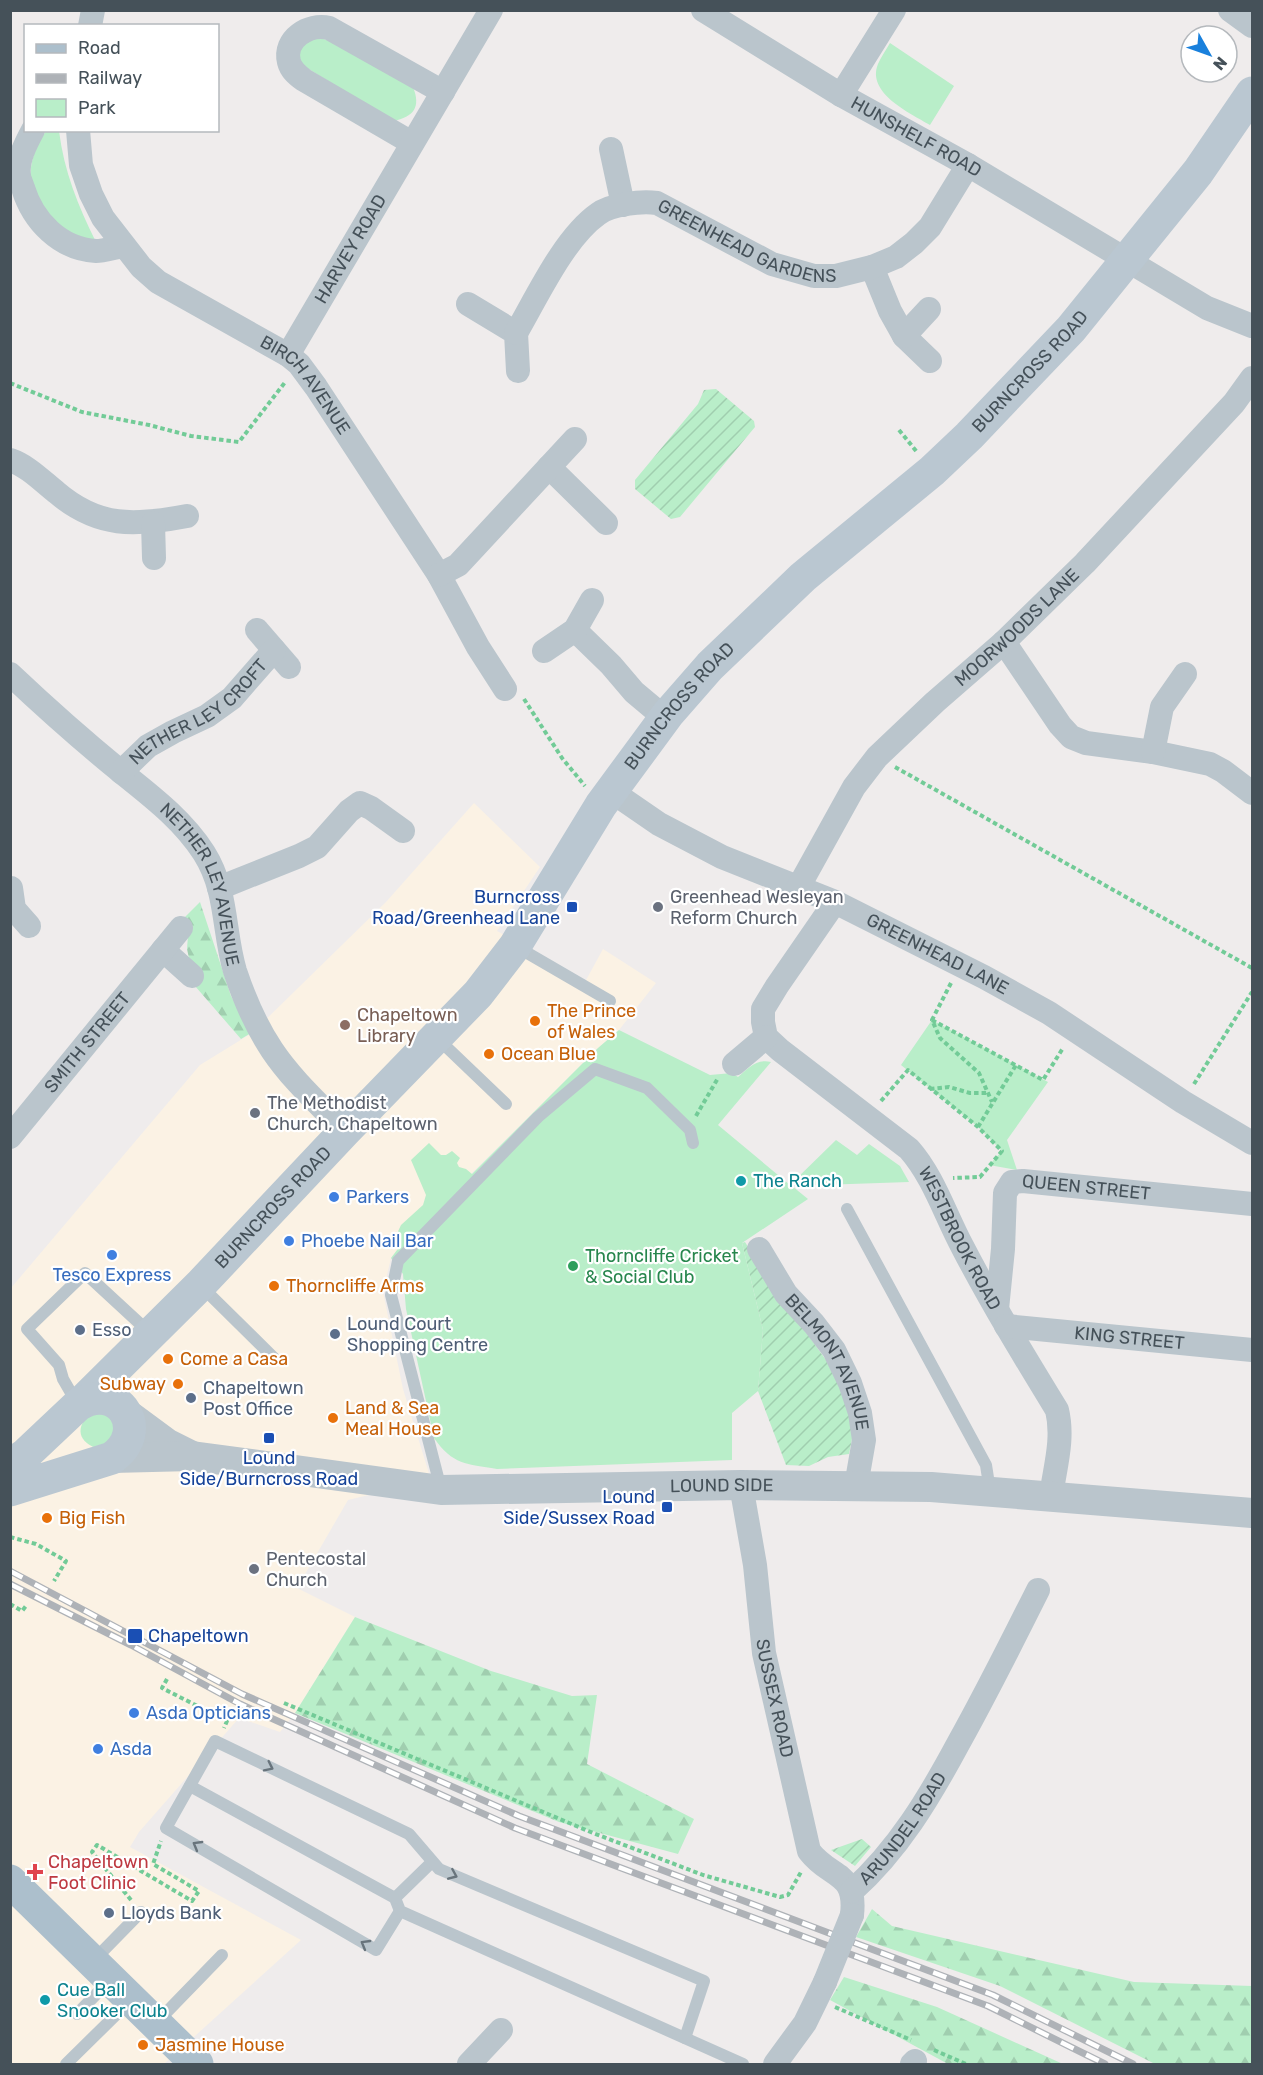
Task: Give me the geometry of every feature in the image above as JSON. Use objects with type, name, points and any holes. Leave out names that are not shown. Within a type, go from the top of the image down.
[{"type":"main road","name":"BURNCROSS ROAD","points":[[77,1406],[200,1285],[478,994],[514,946],[606,798],[665,718],[710,666],[803,577],[932,471],[969,436],[1071,329],[1198,172],[1252,93]]},
{"type":"main road","name":"BURNCROSS ROAD","points":[[123,1409],[115,1391],[119,1371],[144,1341]]},
{"type":"main road","name":"LOUND SIDE","points":[[107,1459],[92,1460],[82,1456],[74,1449],[67,1430],[69,1419],[77,1406],[88,1399],[105,1398],[123,1409]]},
{"type":"main road","points":[[10,1465],[25,1455],[77,1406]]},
{"type":"main road","points":[[107,1459],[121,1452],[127,1444],[130,1423],[123,1409]]},
{"type":"main road","name":"LOUND SIDE","points":[[10,1490],[107,1459]]},
{"type":"main road","points":[[10,1881],[197,2064]]},
{"type":"street","name":"HARVEY ROAD","points":[[294,359],[412,143],[491,10]]},
{"type":"street","name":"HUNSHELF ROAD","points":[[704,10],[841,95],[968,165],[1207,308],[1252,326]]},
{"type":"street","points":[[841,95],[894,10]]},
{"type":"street","points":[[1230,10],[1252,26]]},
{"type":"street","points":[[412,143],[304,80],[294,72],[288,61],[289,47],[296,37],[307,29],[320,26],[329,28],[443,92]]},
{"type":"street","points":[[32,132],[24,149],[18,174],[26,199],[39,222],[56,236],[77,248],[98,251],[124,246]]},
{"type":"street","name":"BIRCH AVENUE","points":[[78,132],[81,165],[91,194],[103,218],[124,246],[141,267],[158,282],[294,359],[316,387],[439,575],[478,647],[513,692]]},
{"type":"street","points":[[611,148],[623,206]]},
{"type":"street","name":"GREENHEAD GARDENS","points":[[516,333],[560,258],[582,228],[600,212],[642,201],[657,203],[772,264],[814,276],[836,276],[872,267],[896,257],[930,227],[968,165]]},
{"type":"street","points":[[872,267],[890,312],[904,336],[930,361]]},
{"type":"street","points":[[468,304],[516,333],[518,371]]},
{"type":"street","points":[[904,336],[929,309]]},
{"type":"street","name":"MOORWOODS LANE","points":[[798,888],[854,787],[877,757],[935,702],[1004,642],[1085,563],[1234,403],[1252,378]]},
{"type":"street","points":[[439,575],[458,565],[575,439]]},
{"type":"street","points":[[10,460],[36,475],[57,494],[100,519],[127,523],[153,523],[187,516]]},
{"type":"street","points":[[549,467],[606,524]]},
{"type":"street","points":[[153,523],[154,558]]},
{"type":"street","points":[[544,651],[575,630],[592,600]]},
{"type":"street","name":"NETHER LEY CROFT","points":[[121,772],[148,746],[207,716],[281,659],[256,630]]},
{"type":"street","points":[[575,630],[611,665],[634,692],[665,718]]},
{"type":"street","points":[[1004,642],[1071,737],[1086,743],[1153,752],[1210,764],[1252,793]]},
{"type":"street","name":"NETHER LEY AVENUE","points":[[10,674],[46,708],[157,801],[189,831],[206,856],[219,888],[226,914],[235,970],[249,1008],[272,1050],[304,1089],[345,1131]]},
{"type":"street","points":[[1153,752],[1162,707],[1185,674]]},
{"type":"street","name":"GREENHEAD LANE","points":[[606,798],[637,810],[722,857],[835,902],[1040,1008],[1183,1102],[1252,1143]]},
{"type":"street","points":[[219,888],[317,847],[349,811],[360,803],[371,808],[403,831]]},
{"type":"street","points":[[734,1064],[766,1037],[762,1022],[764,1010],[777,986],[835,902]]},
{"type":"street","name":"SMITH STREET","points":[[10,1137],[181,928]]},
{"type":"street","points":[[162,950],[192,976]]},
{"type":"street","name":"WESTBROOK ROAD","points":[[766,1037],[909,1149],[920,1162],[1001,1317],[1057,1410],[1060,1441],[1051,1496]]},
{"type":"street","name":"QUEEN STREET","points":[[1001,1317],[1005,1193],[1012,1182],[1023,1180],[1252,1204]]},
{"type":"street","name":"BELMONT AVENUE","points":[[759,1249],[786,1294],[834,1350],[850,1383],[860,1413],[864,1440],[856,1486]]},
{"type":"street","name":"KING STREET","points":[[1001,1317],[1252,1350]]},
{"type":"street","name":"LOUND SIDE","points":[[123,1409],[168,1444],[192,1456]]},
{"type":"street","name":"LOUND SIDE","points":[[107,1459],[192,1456],[441,1490],[741,1485],[931,1487],[1251,1508]]},
{"type":"street","name":"SUSSEX ROAD","points":[[741,1485],[755,1565],[764,1653],[809,1851],[816,1860]]},
{"type":"street","name":"ARUNDEL ROAD","points":[[775,2064],[805,2023],[822,1991],[852,1915],[852,1891],[875,1871],[930,1796],[1038,1590]]},
{"type":"street","points":[[816,1860],[844,1879],[852,1891]]},
{"type":"street","points":[[469,2064],[501,2030]]},
{"type":"lane","points":[[514,946],[610,1001]]},
{"type":"lane","points":[[436,1038],[506,1104]]},
{"type":"lane","points":[[441,1490],[391,1296],[398,1261],[538,1117],[595,1069],[647,1089],[690,1130],[693,1143]]},
{"type":"lane","points":[[847,1209],[986,1465],[990,1491]]},
{"type":"lane","points":[[77,1406],[63,1379],[59,1365],[27,1329],[85,1273],[144,1341]]},
{"type":"lane","points":[[200,1285],[274,1358]]},
{"type":"lane","points":[[400,1911],[376,1950],[166,1828],[215,1741],[409,1834],[439,1869],[704,1981],[685,2038]]},
{"type":"lane","points":[[190,1786],[395,1898],[400,1911],[743,2064]]},
{"type":"lane","points":[[395,1898],[432,1862]]},
{"type":"lane","points":[[66,2064],[112,1980],[141,1912]]},
{"type":"lane","points":[[156,2023],[222,1955]]},
{"type":"lane","points":[[77,2014],[112,1980]]},
{"type":"path","points":[[10,383],[82,412],[191,436],[239,442],[294,359]]},
{"type":"path","points":[[513,692],[562,758],[606,798]]},
{"type":"path","points":[[877,757],[1252,968]]},
{"type":"path","points":[[932,1020],[960,966]]},
{"type":"path","points":[[1183,1102],[1252,992]]},
{"type":"path","points":[[932,1020],[1043,1080],[1075,1030]]},
{"type":"path","points":[[932,1020],[940,1038],[979,1073],[992,1102]]},
{"type":"path","points":[[690,1130],[716,1080],[734,1064]]},
{"type":"path","points":[[978,1127],[1016,1065]]},
{"type":"path","points":[[867,1117],[908,1070],[978,1127],[1002,1151],[980,1177],[928,1179]]},
{"type":"path","points":[[930,1089],[949,1087],[970,1093],[988,1093]]},
{"type":"path","points":[[10,1537],[36,1544],[66,1561],[54,1581]]},
{"type":"path","points":[[10,1604],[22,1611],[26,1606]]},
{"type":"path","points":[[167,1679],[162,1688],[227,1722],[218,1743]]},
{"type":"path","points":[[284,1703],[593,1833],[703,1875],[780,1897],[788,1895],[799,1873],[816,1860]]},
{"type":"path","points":[[141,1912],[92,1852],[97,1845],[192,1901],[199,1891],[153,1864],[166,1828]]},
{"type":"path","points":[[822,1991],[916,2053],[966,2064]]},
{"type":"shaded area","points":[[474,803],[540,867],[497,931],[585,982],[603,949],[656,983],[619,1030],[471,1174],[391,1258],[383,1292],[403,1389],[431,1480],[348,1500],[297,1588],[355,1617],[295,1713],[280,1732],[239,1718],[139,1832],[130,1847],[301,1940],[164,2064],[11,2064],[11,1288],[200,1065],[252,1033],[386,902]]},
{"type":"green space","points":[[317,37],[333,42],[413,87],[416,105],[411,114],[393,121],[299,63],[297,53],[305,42]]},
{"type":"green space","points":[[890,43],[954,86],[930,125],[892,101],[878,84],[876,74],[878,64]]},
{"type":"green space","points":[[45,132],[59,132],[64,160],[73,188],[96,242],[72,235],[55,224],[44,213],[32,188],[32,160]]},
{"type":"green space","points":[[716,389],[754,421],[755,427],[680,517],[671,519],[635,489],[635,480],[698,404],[704,390]]},
{"type":"green space","points":[[200,902],[231,996],[251,1033],[241,1039],[195,986],[187,949],[188,935],[182,920]]},
{"type":"green space","points":[[932,1020],[1048,1082],[1007,1140],[1017,1170],[989,1165],[1002,1151],[978,1127],[901,1065]]},
{"type":"green space","name":"Thorncliffe Cricket & Social Club","points":[[619,1030],[710,1075],[732,1073],[738,1077],[757,1063],[771,1062],[718,1125],[790,1185],[836,1140],[857,1155],[869,1144],[900,1166],[909,1182],[792,1186],[808,1199],[742,1243],[763,1330],[758,1391],[732,1413],[732,1460],[497,1469],[461,1462],[448,1454],[434,1438],[406,1309],[403,1274],[391,1258],[400,1246],[394,1240],[401,1225],[423,1205],[426,1195],[411,1160],[429,1143],[441,1155],[452,1151],[460,1158],[457,1163],[459,1167],[472,1174],[598,1048]]},
{"type":"green space","points":[[745,1242],[772,1285],[826,1360],[851,1410],[852,1439],[849,1454],[828,1457],[809,1466],[786,1465],[758,1391],[763,1330],[742,1243]]},
{"type":"green space","points":[[92,1412],[114,1417],[114,1441],[96,1448],[84,1441],[80,1432],[81,1427]]},
{"type":"green space","points":[[355,1617],[491,1671],[572,1696],[597,1695],[587,1764],[694,1819],[678,1854],[559,1822],[295,1713]]},
{"type":"green space","points":[[862,1839],[871,1847],[855,1866],[831,1850]]},
{"type":"green space","points":[[872,1909],[892,1926],[1134,1982],[1252,1986],[1252,2064],[1155,2064],[1000,1986],[856,1937]]},
{"type":"green space","points":[[844,1977],[937,2007],[1063,2064],[948,2064],[830,2000]]},
{"type":"railway","points":[[10,1571],[242,1694],[519,1816],[993,1995],[1133,2064]]},
{"type":"railway","points":[[10,1584],[131,1645],[240,1704],[515,1828],[988,2006],[1105,2064]]},
{"type":"place","name":"Burncross Road/Greenhead Lane","points":[[572,907]]},
{"type":"place","name":"Greenhead Wesleyan Reform Church","points":[[658,907]]},
{"type":"place","name":"The Prince of Wales","points":[[535,1021]]},
{"type":"place","name":"Chapeltown Library","points":[[345,1025]]},
{"type":"place","name":"Ocean Blue","points":[[489,1054]]},
{"type":"place","name":"The Methodist Church, Chapeltown","points":[[255,1113]]},
{"type":"place","name":"The Ranch","points":[[741,1181]]},
{"type":"place","name":"Parkers","points":[[334,1197]]},
{"type":"place","name":"Phoebe Nail Bar","points":[[289,1241]]},
{"type":"place","name":"Tesco Express","points":[[112,1255]]},
{"type":"place","name":"Thorncliffe Cricket & Social Club","points":[[573,1266]]},
{"type":"place","name":"Thorncliffe Arms","points":[[274,1286]]},
{"type":"place","name":"Esso","points":[[80,1330]]},
{"type":"place","name":"Lound Court Shopping Centre","points":[[335,1334]]},
{"type":"place","name":"Come a Casa","points":[[168,1359]]},
{"type":"place","name":"Subway","points":[[178,1384]]},
{"type":"place","name":"Chapeltown Post Office","points":[[191,1398]]},
{"type":"place","name":"Land & Sea Meal House","points":[[333,1418]]},
{"type":"place","name":"Lound Side/Burncross Road","points":[[269,1438]]},
{"type":"place","name":"Lound Side/Sussex Road","points":[[667,1507]]},
{"type":"place","name":"Big Fish","points":[[47,1518]]},
{"type":"place","name":"Pentecostal Church","points":[[254,1569]]},
{"type":"place","name":"Chapeltown","points":[[135,1636]]},
{"type":"place","name":"Asda Opticians","points":[[134,1713]]},
{"type":"place","name":"Asda","points":[[98,1749]]},
{"type":"place","name":"Chapeltown Foot Clinic","points":[[35,1872]]},
{"type":"place","name":"Lloyds Bank","points":[[109,1913]]},
{"type":"place","name":"Cue Ball Snooker Club","points":[[45,2000]]},
{"type":"place","name":"Jasmine House","points":[[143,2045]]}]
